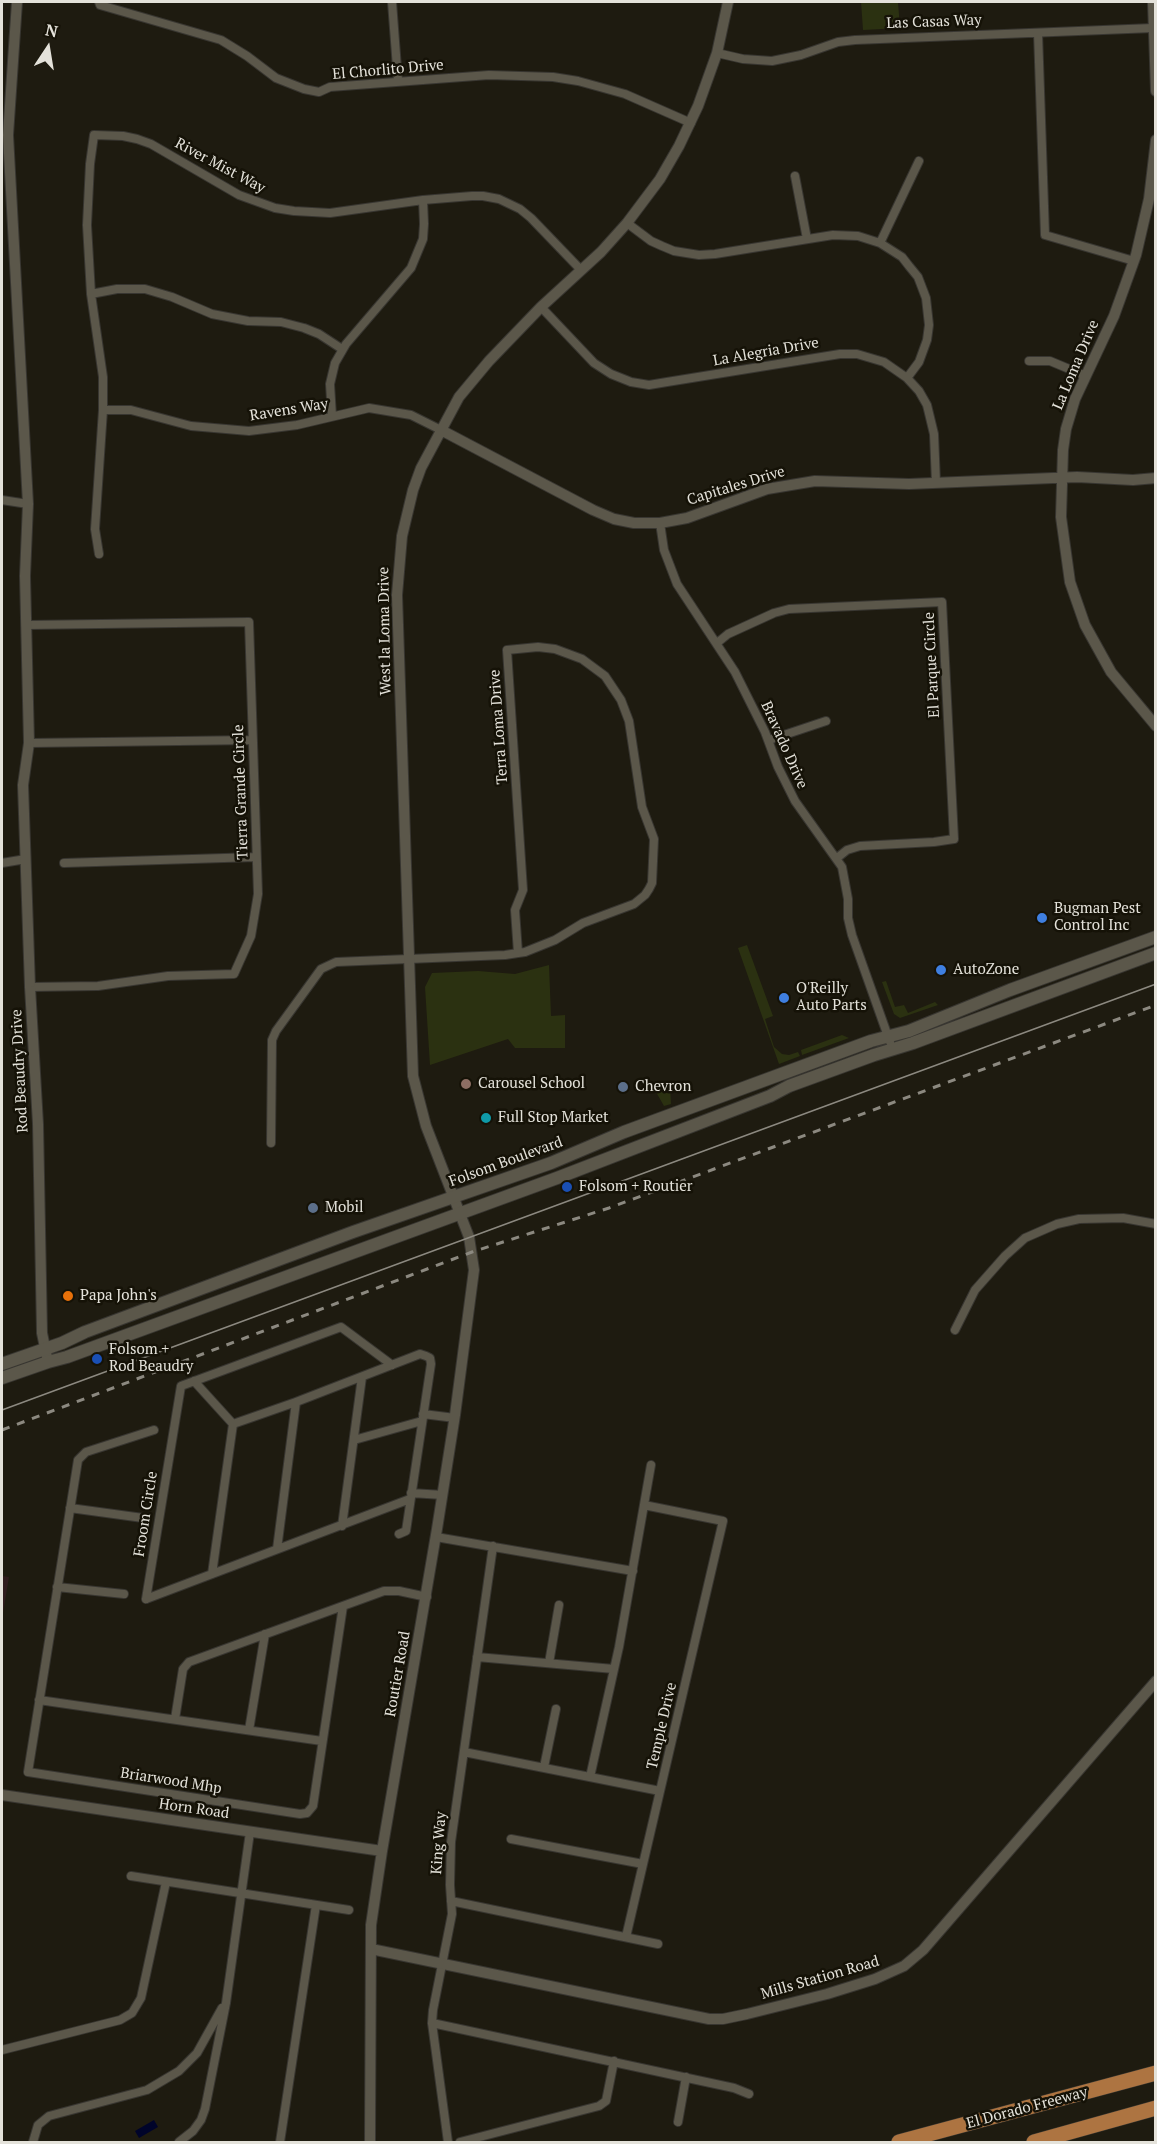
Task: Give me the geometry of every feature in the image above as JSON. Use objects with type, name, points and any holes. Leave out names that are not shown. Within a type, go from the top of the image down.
[{"type":"highway","points":[[983,2120],[1155,2062]]},
{"type":"highway","name":"El Dorado Freeway","points":[[899,2142],[1155,2073]]},
{"type":"highway","points":[[1034,2142],[1155,2108]]},
{"type":"highway","points":[[1138,2113],[1155,2113]]},
{"type":"main road","name":"Folsom Boulevard","points":[[2,1364],[292,1255],[551,1163],[654,1121],[909,1030],[1155,937]]},
{"type":"main road","points":[[2,1378],[67,1357],[461,1213],[770,1096],[789,1086],[1155,952]]},
{"type":"main road","points":[[604,1160],[617,1147],[651,1132],[654,1121]]},
{"type":"main road","points":[[239,1293],[246,1283],[279,1269],[292,1255]]},
{"type":"street","name":"Rod Beaudry Drive","points":[[16,2],[8,135],[28,504],[25,576],[29,743],[23,784],[30,987],[38,1124],[42,1333],[48,1362]]},
{"type":"street","points":[[392,2],[398,81]]},
{"type":"street","name":"West la Loma Drive","points":[[461,1213],[426,1126],[413,1076],[398,571],[402,536],[421,468],[459,397],[541,307],[581,270],[627,222],[660,179],[691,123],[717,53],[728,2]]},
{"type":"street","points":[[1153,2],[1155,91]]},
{"type":"street","name":"El Chorlito Drive","points":[[99,3],[221,40],[276,78],[304,89],[319,92],[330,87],[489,75],[553,77],[578,81],[625,94],[691,123]]},
{"type":"street","name":"Las Casas Way","points":[[717,53],[743,59],[772,61],[838,42],[855,40],[1154,28]]},
{"type":"street","points":[[1038,33],[1045,234],[1134,261]]},
{"type":"street","name":"River Mist Way","points":[[99,554],[95,529],[103,410],[100,352],[91,294],[87,225],[94,135],[123,136],[151,144],[239,195],[275,208],[330,213],[423,200],[483,196],[509,204],[531,218],[581,270]]},
{"type":"street","name":"La Loma Drive","points":[[1155,140],[1149,200],[1134,261],[1114,316],[1072,407],[1066,429],[1061,517],[1074,596],[1085,625],[1111,672],[1155,726]]},
{"type":"street","points":[[880,243],[919,161]]},
{"type":"street","points":[[795,176],[807,239]]},
{"type":"street","points":[[332,416],[330,384],[335,363],[342,349],[411,268],[423,239],[423,200]]},
{"type":"street","points":[[627,222],[651,241],[686,254],[715,254],[845,235],[868,238],[880,243],[902,258],[909,266],[918,277],[926,298],[930,325],[924,354],[907,378]]},
{"type":"street","points":[[91,294],[131,288],[152,291],[212,314],[248,321],[281,322],[304,328],[319,334],[342,349]]},
{"type":"street","name":"La Alegria Drive","points":[[541,307],[594,363],[611,374],[631,382],[649,385],[840,354],[871,357],[895,369],[919,391],[930,416],[934,434],[936,483]]},
{"type":"street","points":[[1029,361],[1050,361],[1086,376]]},
{"type":"street","name":"Ravens Way","points":[[103,410],[131,410],[191,426],[249,431],[278,428],[369,408],[385,409],[411,416],[441,430]]},
{"type":"street","name":"Capitales Drive","points":[[441,430],[605,516],[634,523],[660,523],[687,518],[767,489],[795,483],[834,481],[909,484],[1062,478],[1155,478]]},
{"type":"street","points":[[2,500],[28,504]]},
{"type":"street","name":"Bravado Drive","points":[[660,523],[664,550],[677,584],[735,672],[769,740],[778,767],[795,801],[837,858],[846,882],[848,918],[852,935],[893,1049]]},
{"type":"street","name":"El Parque Circle","points":[[717,643],[728,634],[789,609],[942,602],[954,839],[934,843],[860,846],[847,850],[837,858]]},
{"type":"street","name":"Tierra Grande Circle","points":[[26,625],[249,622],[258,894],[255,919],[245,952],[234,975],[168,976],[98,986],[30,987]]},
{"type":"street","name":"Terra Loma Drive","points":[[271,1143],[272,1040],[317,974],[330,964],[518,953],[537,948],[583,923],[634,904],[645,895],[652,883],[654,839],[642,807],[629,721],[621,700],[605,676],[592,665],[572,654],[538,647],[507,650],[523,890],[515,910],[518,953]]},
{"type":"street","points":[[769,740],[826,722]]},
{"type":"street","points":[[29,743],[253,740]]},
{"type":"street","points":[[64,863],[256,856]]},
{"type":"street","points":[[2,863],[26,859]]},
{"type":"street","name":"Routier Road","points":[[370,2142],[372,1925],[382,1851],[427,1597],[474,1270],[470,1237],[461,1213]]},
{"type":"street","points":[[955,1330],[975,1290],[991,1270],[1012,1248],[1032,1234],[1057,1224],[1089,1218],[1123,1218],[1155,1224]]},
{"type":"street","points":[[233,1424],[194,1381],[341,1327],[392,1365]]},
{"type":"street","points":[[233,1424],[420,1354],[430,1358],[406,1531],[399,1534]]},
{"type":"street","points":[[342,1526],[362,1377]]},
{"type":"street","name":"Froom Circle","points":[[194,1381],[181,1386],[146,1599],[342,1526],[410,1496]]},
{"type":"street","points":[[277,1550],[296,1402]]},
{"type":"street","points":[[354,1440],[422,1418],[454,1418]]},
{"type":"street","points":[[212,1574],[233,1424]]},
{"type":"street","name":"Briarwood Mhp","points":[[154,1430],[86,1452],[78,1460],[28,1772],[289,1813],[303,1814],[311,1810],[343,1606]]},
{"type":"street","points":[[590,1776],[614,1670],[651,1465]]},
{"type":"street","points":[[410,1496],[442,1496]]},
{"type":"street","name":"Temple Drive","points":[[626,1937],[723,1521],[644,1505]]},
{"type":"street","points":[[70,1508],[143,1518]]},
{"type":"street","points":[[436,1537],[633,1571]]},
{"type":"street","name":"King Way","points":[[448,2142],[432,2023],[452,1914],[451,1842],[493,1546]]},
{"type":"street","points":[[57,1587],[124,1594]]},
{"type":"street","points":[[174,1719],[185,1665],[384,1590],[427,1597]]},
{"type":"street","points":[[549,1663],[559,1605]]},
{"type":"street","points":[[249,1730],[265,1634]]},
{"type":"street","points":[[477,1657],[614,1670]]},
{"type":"street","name":"Mills Station Road","points":[[371,1949],[443,1962],[709,2019],[723,2019],[747,2014],[827,1994],[890,1974],[904,1966],[922,1950],[1155,1681]]},
{"type":"street","points":[[39,1700],[322,1741]]},
{"type":"street","points":[[544,1767],[556,1709]]},
{"type":"street","points":[[464,1752],[660,1791]]},
{"type":"street","name":"Horn Road","points":[[2,1795],[382,1851]]},
{"type":"street","points":[[179,2142],[193,2131],[205,2109],[226,2003],[250,1832]]},
{"type":"street","points":[[511,1839],[643,1864]]},
{"type":"street","points":[[130,1876],[349,1910]]},
{"type":"street","points":[[2,2050],[120,2020],[132,2013],[141,1998],[166,1882]]},
{"type":"street","points":[[451,1901],[658,1944]]},
{"type":"street","points":[[280,2142],[316,1905]]},
{"type":"street","points":[[33,2142],[38,2125],[49,2116],[147,2090],[179,2071],[196,2053],[226,2003]]},
{"type":"street","points":[[432,2023],[686,2077],[734,2088],[749,2094]]},
{"type":"street","points":[[460,2142],[599,2106],[606,2101],[614,2061]]},
{"type":"street","points":[[678,2122],[686,2077]]},
{"type":"shaded area","points":[[2,1576],[9,1577],[2,1619]]},
{"type":"green space","points":[[861,2],[898,2],[900,28],[863,30]]},
{"type":"green space","points":[[747,945],[773,1016],[765,1019],[774,1047],[782,1054],[789,1055],[798,1052],[800,1056],[779,1064],[738,948]]},
{"type":"green space","points":[[549,965],[551,1016],[565,1015],[565,1048],[515,1048],[508,1039],[430,1065],[425,987],[432,973],[478,971],[515,974]]},
{"type":"green space","points":[[886,981],[895,1007],[904,1005],[908,1013],[935,1002],[938,1005],[900,1018],[894,1014],[882,982]]},
{"type":"green space","points":[[842,1035],[849,1038],[802,1055],[801,1050]]},
{"type":"green space","points":[[670,1087],[671,1104],[664,1106],[656,1092]]},
{"type":"water","points":[[154,2120],[158,2127],[139,2138],[135,2131]]},
{"type":"tram line","points":[[2,1410],[1156,984]]},
{"type":"railway","points":[[2,1430],[472,1252],[609,1208],[1156,1005]]},
{"type":"place","name":"Bugman Pest Control Inc","points":[[1042,918]]},
{"type":"place","name":"AutoZone","points":[[941,970]]},
{"type":"place","name":"O'Reilly Auto Parts","points":[[784,998]]},
{"type":"place","name":"Carousel School","points":[[466,1084]]},
{"type":"place","name":"Chevron","points":[[623,1087]]},
{"type":"place","name":"Full Stop Market","points":[[486,1118]]},
{"type":"place","name":"Folsom + Routier","points":[[567,1187]]},
{"type":"place","name":"Mobil","points":[[313,1208]]},
{"type":"place","name":"Papa John's","points":[[68,1296]]},
{"type":"place","name":"Folsom + Rod Beaudry","points":[[97,1359]]}]
